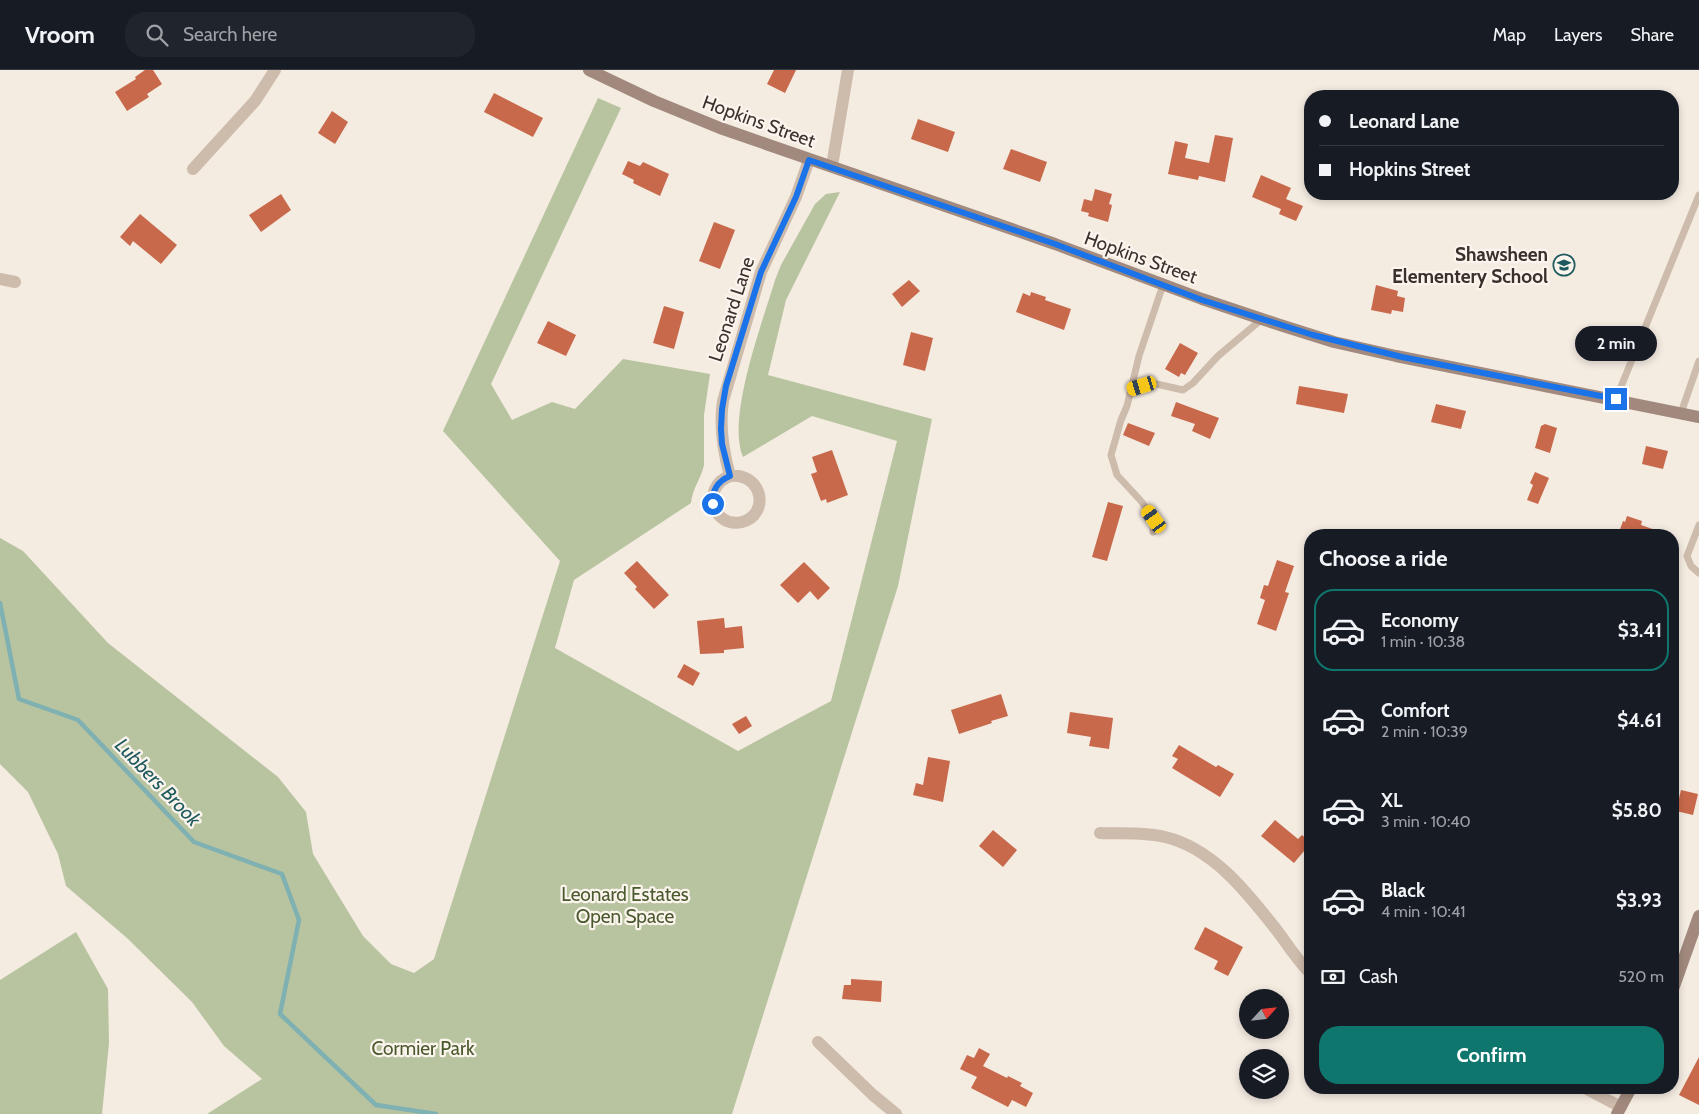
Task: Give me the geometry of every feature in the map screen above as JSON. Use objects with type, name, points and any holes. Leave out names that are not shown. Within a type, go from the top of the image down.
[{"type":"street","points":[[193,169],[255,102],[275,70]]},
{"type":"street","name":"Hopkins Street","points":[[589,70],[690,116],[809,160],[832,166],[1055,244],[1262,320],[1334,342],[1396,356],[1699,417]]},
{"type":"street","points":[[832,166],[848,70]]},
{"type":"street","name":"Leonard Lane","points":[[730,476],[722,444],[721,429],[726,386],[761,272],[796,197],[809,160]]},
{"type":"street","points":[[0,279],[15,282]]},
{"type":"street","points":[[1100,833],[1162,836],[1181,841],[1198,851],[1237,883],[1304,965]]},
{"type":"street","points":[[1679,972],[1699,916]]},
{"type":"street","points":[[818,1042],[873,1095],[896,1114]]},
{"type":"street","points":[[1593,1094],[1619,1111],[1628,1094]]},
{"type":"lane","points":[[1616,399],[1699,195]]},
{"type":"lane","points":[[1153,532],[1154,519],[1117,475],[1111,456],[1139,356],[1163,285]]},
{"type":"lane","points":[[1131,390],[1152,383],[1182,390],[1193,383],[1218,356],[1262,320]]},
{"type":"lane","points":[[1681,413],[1699,361]]},
{"type":"lane","points":[[1699,525],[1687,556],[1691,566],[1699,573]]},
{"type":"green space","name":"Leonard Estates Open Space","points":[[598,98],[621,108],[491,384],[512,420],[552,402],[575,409],[623,359],[710,374],[704,415],[704,465],[691,503],[574,580],[555,648],[738,751],[831,701],[897,441],[812,416],[743,457],[739,440],[742,395],[755,344],[775,280],[781,265],[815,204],[826,194],[840,192],[786,300],[768,375],[932,419],[898,586],[732,1114],[207,1114],[262,1079],[224,1046],[192,1002],[127,938],[66,886],[58,854],[28,792],[0,764],[0,538],[23,551],[108,643],[278,777],[306,812],[313,854],[363,936],[391,964],[414,973],[434,959],[560,561],[443,431]]},
{"type":"green space","points":[[76,932],[108,989],[109,1043],[102,1114],[0,1114],[0,980]]},
{"type":"building","points":[[145,70],[153,70],[162,84],[147,94],[149,97],[127,111],[115,92],[136,79],[135,77]]},
{"type":"building","points":[[774,70],[796,70],[785,93],[767,84]]},
{"type":"building","points":[[494,93],[543,118],[533,137],[484,112]]},
{"type":"building","points":[[332,111],[348,122],[335,144],[318,133]]},
{"type":"building","points":[[918,119],[955,132],[948,152],[911,139]]},
{"type":"building","points":[[1215,135],[1233,138],[1225,182],[1199,176],[1198,180],[1168,174],[1175,141],[1188,144],[1185,158],[1209,163]]},
{"type":"building","points":[[1011,149],[1047,162],[1040,182],[1003,169]]},
{"type":"building","points":[[628,161],[640,166],[643,162],[669,174],[660,196],[633,183],[634,180],[622,174]]},
{"type":"building","points":[[1261,175],[1291,188],[1286,199],[1303,206],[1296,221],[1279,214],[1281,209],[1252,197]]},
{"type":"building","points":[[1095,189],[1112,194],[1109,204],[1112,205],[1108,222],[1088,216],[1089,213],[1081,211],[1084,199],[1092,201]]},
{"type":"building","points":[[281,194],[291,210],[261,232],[249,215]]},
{"type":"building","points":[[140,214],[177,245],[161,264],[133,241],[130,246],[120,237]]},
{"type":"building","points":[[714,222],[735,230],[720,269],[699,261]]},
{"type":"building","points":[[909,280],[920,291],[902,307],[892,294]]},
{"type":"building","points":[[1376,285],[1398,291],[1397,296],[1405,298],[1403,312],[1392,310],[1391,314],[1371,310]]},
{"type":"building","points":[[1031,292],[1046,297],[1045,300],[1071,309],[1064,330],[1016,312],[1023,293],[1030,296]]},
{"type":"building","points":[[664,306],[684,312],[674,349],[653,343]]},
{"type":"building","points":[[548,321],[576,335],[566,356],[537,343]]},
{"type":"building","points":[[911,332],[933,338],[925,371],[903,365]]},
{"type":"building","points":[[1180,343],[1198,353],[1185,375],[1181,373],[1179,377],[1165,369]]},
{"type":"building","points":[[1299,386],[1348,394],[1344,413],[1296,404]]},
{"type":"building","points":[[1176,402],[1219,418],[1210,439],[1192,431],[1195,424],[1171,416]]},
{"type":"building","points":[[1436,404],[1466,411],[1461,429],[1431,422]]},
{"type":"building","points":[[1128,423],[1155,433],[1149,446],[1123,435]]},
{"type":"building","points":[[1545,424],[1557,428],[1550,453],[1535,448],[1541,426]]},
{"type":"building","points":[[1646,446],[1668,451],[1663,469],[1642,464]]},
{"type":"building","points":[[832,450],[848,495],[827,503],[826,499],[821,501],[811,474],[817,472],[812,457]]},
{"type":"building","points":[[1535,472],[1549,478],[1538,504],[1527,500],[1533,485],[1530,483]]},
{"type":"building","points":[[1108,502],[1123,506],[1107,561],[1092,557]]},
{"type":"building","points":[[1627,516],[1642,521],[1641,525],[1652,529],[1620,529],[1623,521],[1625,522]]},
{"type":"building","points":[[1277,560],[1294,566],[1285,592],[1289,593],[1276,631],[1257,624],[1265,600],[1260,598],[1264,585],[1268,586]]},
{"type":"building","points":[[637,561],[669,595],[654,609],[635,589],[637,587],[624,573]]},
{"type":"building","points":[[804,562],[830,588],[818,600],[810,591],[798,603],[780,585]]},
{"type":"building","points":[[724,618],[725,628],[742,626],[744,648],[724,650],[724,653],[700,654],[697,621]]},
{"type":"building","points":[[684,664],[700,673],[693,686],[677,677]]},
{"type":"building","points":[[1001,694],[1008,716],[959,734],[951,710]]},
{"type":"building","points":[[1070,712],[1113,718],[1109,749],[1089,746],[1091,737],[1067,733]]},
{"type":"building","points":[[746,716],[752,726],[739,734],[732,724]]},
{"type":"building","points":[[1179,745],[1216,767],[1218,765],[1234,774],[1220,797],[1172,768],[1178,759],[1172,756]]},
{"type":"building","points":[[928,757],[950,761],[943,802],[913,795],[916,783],[923,785]]},
{"type":"building","points":[[1681,790],[1698,794],[1693,815],[1679,812]]},
{"type":"building","points":[[1275,820],[1298,839],[1302,835],[1304,837],[1304,851],[1294,863],[1261,836]]},
{"type":"building","points":[[993,830],[1017,850],[1003,867],[979,846]]},
{"type":"building","points":[[1205,927],[1243,947],[1228,976],[1214,969],[1218,961],[1194,949]]},
{"type":"building","points":[[851,979],[882,981],[881,1002],[842,999],[844,985],[851,985]]},
{"type":"building","points":[[979,1048],[990,1054],[983,1066],[1022,1083],[1020,1086],[1033,1093],[1026,1107],[1012,1100],[1008,1107],[971,1088],[977,1077],[960,1069],[967,1055],[974,1058]]},
{"type":"building","points":[[1699,1057],[1699,1105],[1679,1095]]},
{"type":"waterway","name":"Lubbers Brook","points":[[0,603],[19,699],[78,720],[194,842],[282,874],[299,920],[280,1014],[376,1105],[436,1114]]},
{"type":"place","name":"Shawsheen Elementery School","points":[[1564,265]]},
{"type":"route","points":[[713,504],[713,495],[718,483],[730,476],[722,444],[721,429],[726,386],[766,258],[796,197],[809,160],[832,166],[1055,244],[1202,300],[1334,342],[1616,399]]},
{"type":"park label","name":"Cormier Park","points":[[423,1048]]}]
